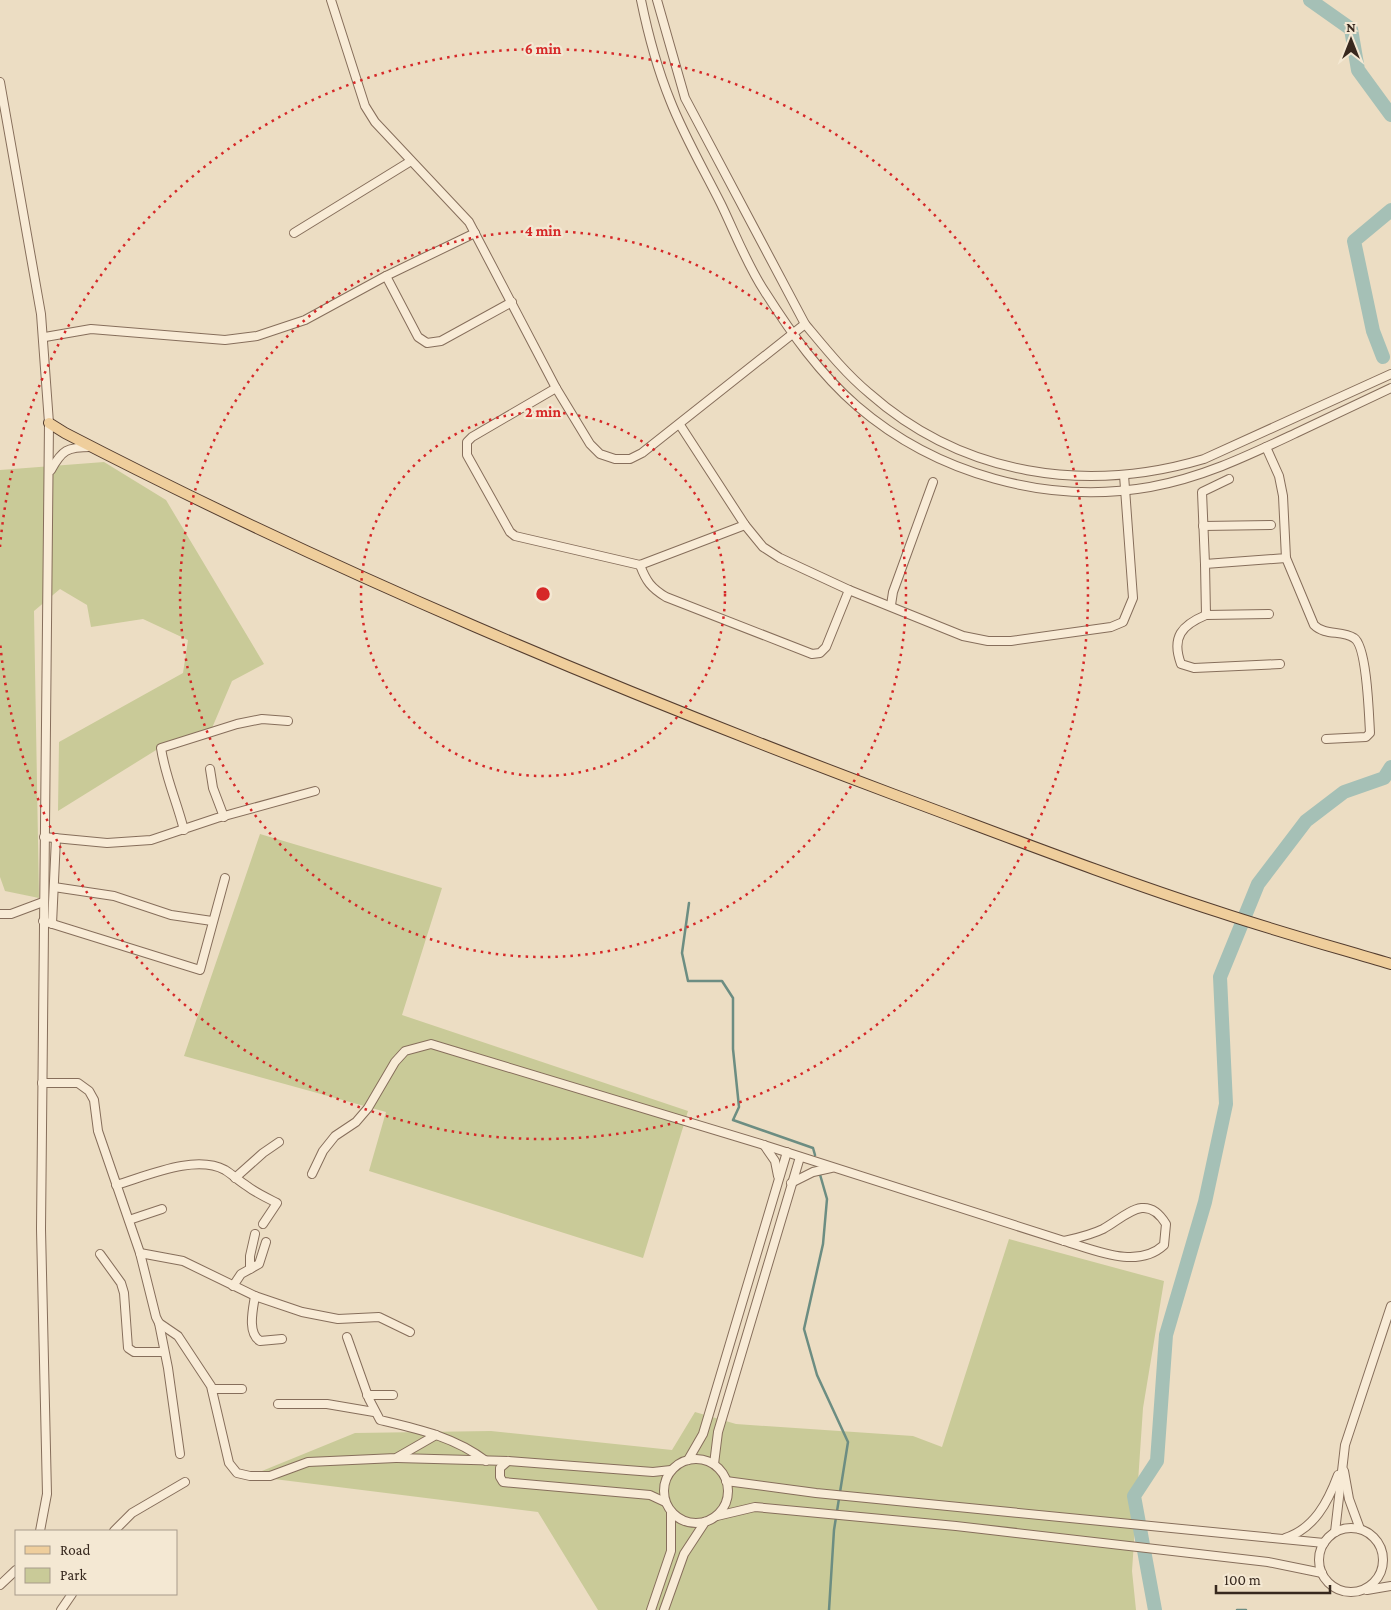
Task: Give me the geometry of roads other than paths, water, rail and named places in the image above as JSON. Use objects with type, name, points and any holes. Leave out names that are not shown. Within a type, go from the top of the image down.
[{"type":"main road","points":[[49,423],[194,498],[494,634],[766,746],[1114,876],[1220,913],[1391,964]]},
{"type":"street","points":[[331,0],[365,106],[374,122],[469,222],[556,388],[590,444],[600,454],[615,459],[630,459],[642,453],[680,425],[805,324]]},
{"type":"street","points":[[640,0],[648,34],[670,100],[763,290],[792,333],[820,368],[857,405],[897,436],[936,458],[977,474],[1038,489],[1076,492],[1148,487],[1206,474],[1391,388]]},
{"type":"street","points":[[657,0],[685,98],[805,324],[830,355],[869,394],[908,423],[944,443],[982,459],[1040,473],[1078,477],[1124,475],[1173,468],[1204,459],[1391,374]]},
{"type":"street","points":[[0,82],[45,337],[49,423],[41,1229],[47,1494],[40,1530]]},
{"type":"street","points":[[294,233],[411,161]]},
{"type":"street","points":[[45,337],[91,329],[226,340],[244,339],[305,320],[386,276],[475,233]]},
{"type":"street","points":[[386,276],[418,337],[427,343],[441,341],[512,302]]},
{"type":"street","points":[[556,388],[472,437],[467,442],[467,455],[510,532],[515,536],[640,565],[745,525]]},
{"type":"street","points":[[680,425],[745,525],[763,547],[780,558],[849,590],[891,605],[963,636],[988,640],[1011,640],[1111,627],[1123,622],[1133,598],[1124,475]]},
{"type":"street","points":[[50,472],[60,455],[65,451],[72,448],[93,447]]},
{"type":"street","points":[[1266,447],[1279,476],[1283,496],[1286,558],[1314,625],[1323,631],[1352,636],[1359,643],[1368,686],[1370,733],[1366,737],[1326,739]]},
{"type":"street","points":[[1206,615],[1202,492],[1229,479]]},
{"type":"street","points":[[891,605],[893,592],[933,482]]},
{"type":"street","points":[[1203,526],[1271,525]]},
{"type":"street","points":[[1205,564],[1286,558]]},
{"type":"street","points":[[640,565],[646,581],[653,589],[666,597],[812,654],[820,653],[826,647],[849,590]]},
{"type":"street","points":[[1269,614],[1206,615],[1192,621],[1181,631],[1178,643],[1178,656],[1182,664],[1194,668],[1280,664]]},
{"type":"street","points":[[184,830],[174,792],[163,764],[161,748],[237,724],[262,719],[288,721]]},
{"type":"street","points":[[210,769],[213,788],[224,817]]},
{"type":"street","points":[[44,838],[107,844],[151,840],[315,791]]},
{"type":"street","points":[[52,924],[56,838]]},
{"type":"street","points":[[43,921],[200,970],[225,878]]},
{"type":"street","points":[[54,887],[114,896],[170,915],[212,921]]},
{"type":"street","points":[[0,914],[11,914],[54,896]]},
{"type":"street","points":[[312,1174],[323,1151],[335,1136],[356,1122],[368,1108],[394,1062],[405,1051],[431,1044],[787,1152],[832,1168],[1064,1241],[1102,1252],[1131,1258],[1155,1254],[1164,1245],[1166,1224],[1155,1212],[1146,1208],[1134,1208],[1102,1230],[1064,1241]]},
{"type":"street","points":[[42,1083],[78,1083],[89,1091],[94,1100],[98,1131],[140,1253],[159,1323],[178,1429],[180,1454]]},
{"type":"street","points":[[235,1178],[263,1153],[279,1142]]},
{"type":"street","points":[[764,1145],[775,1161],[779,1180]]},
{"type":"street","points":[[688,1460],[704,1434],[787,1152]]},
{"type":"street","points":[[714,1464],[718,1432],[800,1157]]},
{"type":"street","points":[[116,1185],[191,1164],[212,1166],[277,1203],[263,1224]]},
{"type":"street","points":[[791,1183],[813,1172],[832,1168]]},
{"type":"street","points":[[129,1220],[162,1209]]},
{"type":"street","points":[[250,1269],[250,1256],[255,1234]]},
{"type":"street","points":[[234,1286],[241,1274],[259,1264],[266,1242]]},
{"type":"street","points":[[140,1253],[183,1260],[256,1296],[302,1312],[338,1319],[379,1317],[410,1332]]},
{"type":"street","points":[[100,1254],[121,1283],[124,1293],[128,1348],[134,1352],[164,1352]]},
{"type":"street","points":[[256,1296],[251,1315],[255,1337],[260,1341],[282,1339]]},
{"type":"street","points":[[1336,1532],[1346,1445],[1391,1306]]},
{"type":"street","points":[[159,1323],[178,1336],[212,1389],[229,1464],[237,1473],[250,1476],[270,1476],[308,1462],[396,1458],[508,1461],[653,1472],[671,1470],[688,1460],[697,1459],[714,1464],[726,1481],[727,1500],[717,1516]]},
{"type":"street","points":[[347,1337],[367,1395],[374,1412],[380,1420],[436,1435],[472,1450],[486,1461]]},
{"type":"street","points":[[212,1389],[242,1389]]},
{"type":"street","points":[[367,1395],[393,1395]]},
{"type":"street","points":[[278,1404],[327,1404],[374,1412]]},
{"type":"street","points":[[396,1458],[436,1435]]},
{"type":"street","points":[[508,1461],[500,1468],[500,1477],[503,1482],[650,1496],[665,1502]]},
{"type":"street","points":[[1343,1463],[1349,1499],[1360,1529]]},
{"type":"street","points":[[1284,1539],[1311,1523],[1328,1501],[1343,1463]]},
{"type":"street","points":[[671,1470],[664,1485],[665,1502],[671,1512],[683,1521],[705,1522],[717,1516],[755,1507],[956,1526],[1105,1545],[1268,1562],[1322,1573]]},
{"type":"street","points":[[726,1481],[873,1499],[1324,1543]]},
{"type":"street","points":[[115,1530],[132,1513],[185,1482]]},
{"type":"street","points":[[651,1610],[671,1551],[671,1512]]},
{"type":"street","points":[[664,1610],[684,1554],[705,1522]]},
{"type":"street","points":[[1360,1591],[1369,1587],[1380,1575],[1384,1560],[1382,1549],[1377,1540],[1360,1529],[1350,1528],[1336,1532],[1324,1543],[1319,1563],[1326,1581],[1342,1591],[1360,1591],[1391,1586]]},
{"type":"street","points":[[1382,1549],[1391,1550]]},
{"type":"street","points":[[0,1585],[15,1571]]},
{"type":"street","points":[[62,1610],[71,1595]]},
{"type":"waterway","points":[[1310,0],[1351,29],[1358,70],[1391,115]]},
{"type":"waterway","points":[[1383,357],[1373,331],[1354,241],[1391,210]]},
{"type":"waterway","points":[[1155,1610],[1134,1496],[1157,1461],[1166,1335],[1205,1202],[1226,1104],[1220,977],[1258,884],[1306,821],[1344,792],[1384,778],[1391,767]]},
{"type":"waterway","points":[[689,903],[682,953],[688,981],[722,981],[733,998],[733,1049],[739,1107],[733,1120],[813,1148],[815,1155]]},
{"type":"waterway","points":[[819,1171],[827,1199],[823,1244],[804,1329],[817,1375],[848,1442],[834,1530],[829,1610]]},
{"type":"waterway","points":[[1237,1610],[1246,1610]]}]
